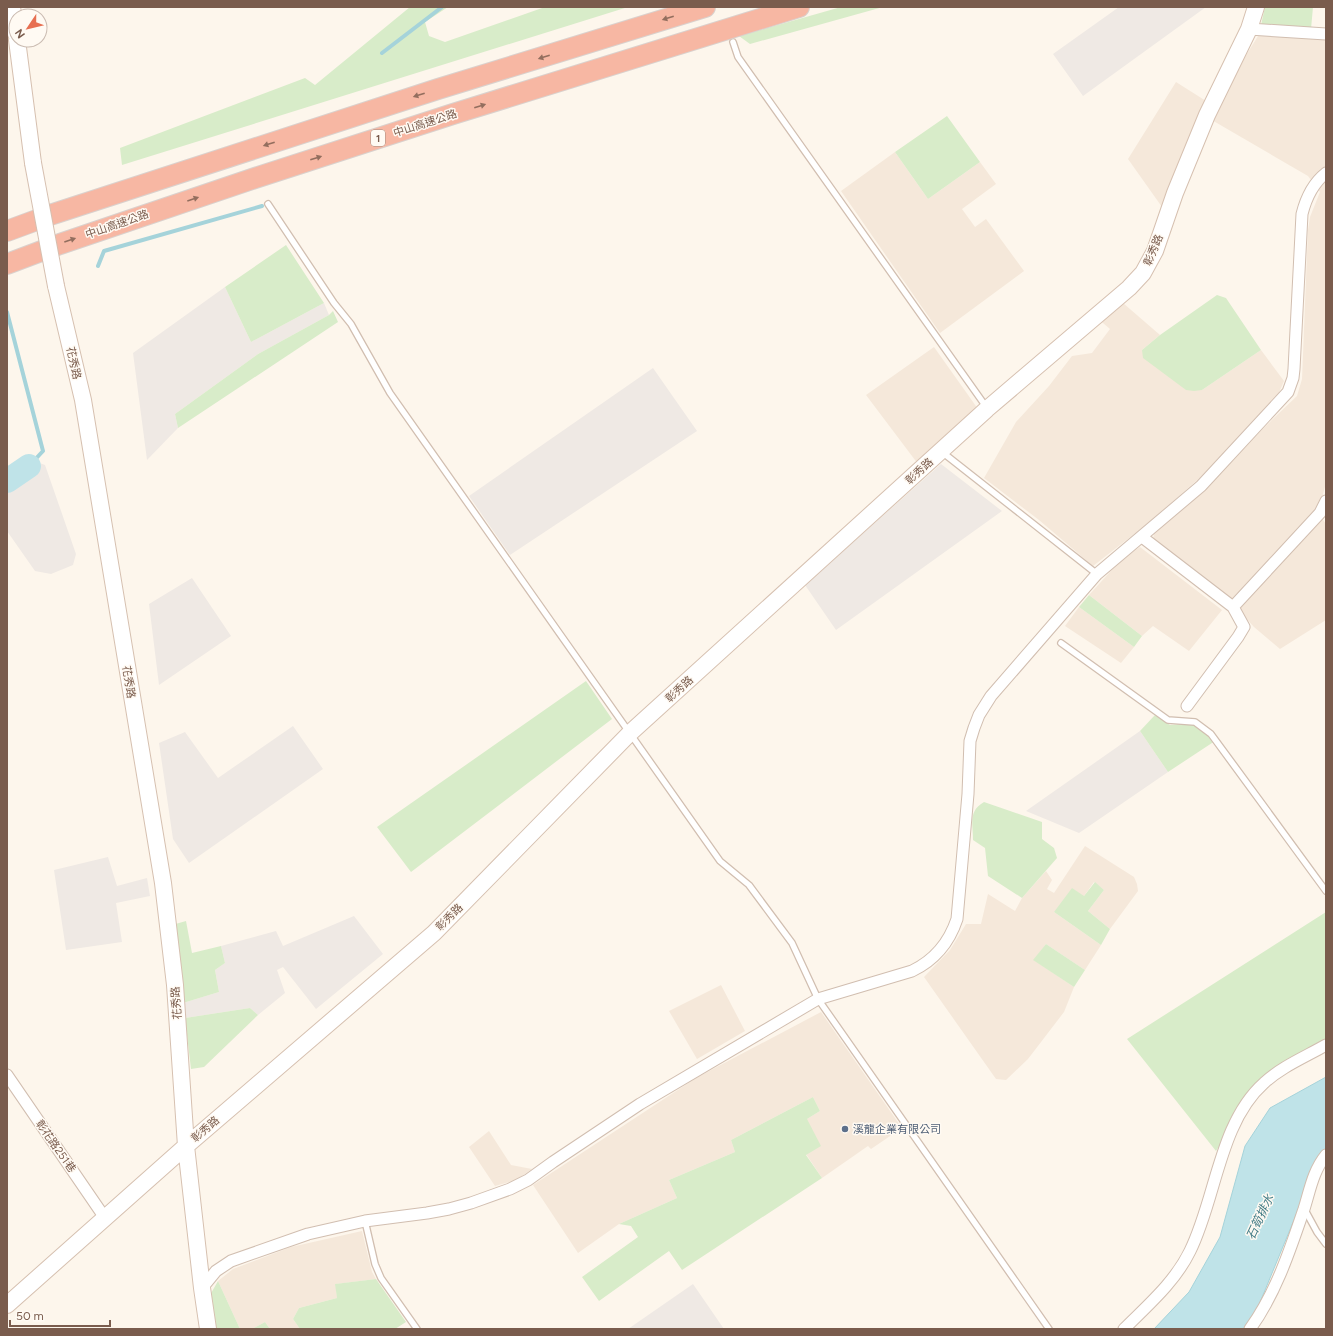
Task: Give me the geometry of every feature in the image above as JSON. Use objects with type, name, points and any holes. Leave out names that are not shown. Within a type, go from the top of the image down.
[{"type":"highway","points":[[7,231],[52,214],[431,92],[705,7]]},
{"type":"highway","name":"中山高速公路","points":[[7,264],[60,244],[263,175],[453,114],[800,7]]},
{"type":"street","name":"彰秀路","points":[[7,1305],[186,1146],[434,933],[630,734],[987,408],[1129,288],[1143,273],[1155,250],[1175,193],[1207,115],[1249,29],[1256,7]]},
{"type":"street","points":[[1249,29],[1326,34]]},
{"type":"street","name":"花秀路","points":[[18,48],[33,163],[56,286],[83,400],[163,883],[175,986],[186,1146],[208,1329]]},
{"type":"street","points":[[202,1288],[216,1271],[231,1261],[308,1234],[365,1221],[449,1209],[491,1197],[528,1180],[640,1104],[818,999],[912,971],[930,961],[944,947],[954,929],[959,909],[968,794],[970,742],[979,715],[991,696],[1097,574],[1201,486],[1288,392],[1293,378],[1294,369],[1302,214],[1309,193],[1315,184],[1326,173]]},
{"type":"street","points":[[1233,607],[1320,513],[1326,501]]},
{"type":"street","points":[[1142,537],[1233,607],[1244,626],[1238,637],[1187,706]]},
{"type":"street","points":[[1124,1329],[1168,1285],[1190,1252],[1200,1228],[1234,1124],[1254,1092],[1272,1076],[1326,1046]]},
{"type":"street","name":"彰花路251巷","points":[[7,1075],[105,1218]]},
{"type":"street","points":[[1250,1329],[1267,1303],[1275,1286],[1304,1208],[1316,1170],[1326,1155]]},
{"type":"lane","points":[[733,42],[738,57],[987,408]]},
{"type":"lane","points":[[268,204],[334,304],[351,324],[390,393],[720,861],[749,886],[792,943],[818,999],[1048,1329]]},
{"type":"lane","points":[[941,451],[1097,574]]},
{"type":"lane","points":[[1061,643],[1168,720],[1195,722],[1211,734],[1326,890]]},
{"type":"lane","points":[[1304,1208],[1317,1232],[1326,1244]]},
{"type":"lane","points":[[365,1221],[375,1264],[381,1278],[417,1329]]},
{"type":"shaded area","points":[[1119,7],[1206,7],[1083,96],[1053,54]]},
{"type":"shaded area","points":[[1260,33],[1326,39],[1326,483],[1318,513],[1326,524],[1326,620],[1280,649],[1254,627],[1232,603],[1153,540],[1154,533],[1297,396],[1302,379],[1308,230],[1310,217],[1320,192],[1308,176],[1210,119],[1214,106]]},
{"type":"shaded area","points":[[1176,82],[1206,101],[1162,207],[1128,159]]},
{"type":"shaded area","points":[[895,152],[928,199],[980,162],[996,184],[962,209],[975,227],[986,219],[1024,271],[940,333],[841,191]]},
{"type":"shaded area","points":[[225,287],[251,342],[324,303],[329,315],[258,354],[175,414],[178,428],[147,460],[133,353]]},
{"type":"shaded area","points":[[1123,303],[1160,335],[1142,350],[1202,390],[1261,350],[1284,381],[1278,395],[1211,468],[1147,524],[1093,566],[1039,520],[984,478],[1016,422],[1049,386],[1072,356],[1092,353],[1110,329],[1096,317]]},
{"type":"shaded area","points":[[934,347],[978,409],[918,464],[866,395]]},
{"type":"shaded area","points":[[653,368],[697,431],[510,555],[469,496]]},
{"type":"shaded area","points":[[34,461],[45,465],[76,554],[73,565],[51,574],[35,571],[7,531],[7,480]]},
{"type":"shaded area","points":[[941,464],[1002,511],[836,630],[805,585]]},
{"type":"shaded area","points":[[1140,547],[1222,610],[1189,651],[1153,626],[1142,636],[1089,595],[1120,561]]},
{"type":"shaded area","points":[[192,578],[231,636],[159,685],[149,604]]},
{"type":"shaded area","points":[[1079,607],[1134,647],[1121,663],[1065,626]]},
{"type":"shaded area","points":[[293,726],[323,769],[189,863],[173,839],[159,743],[185,732],[218,778]]},
{"type":"shaded area","points":[[1140,731],[1168,772],[1079,833],[1026,811]]},
{"type":"shaded area","points":[[1085,846],[1134,877],[1138,891],[1110,929],[1088,911],[1104,890],[1094,882],[1084,896],[1054,912],[1101,945],[1085,970],[1046,944],[1034,960],[1074,987],[1064,1012],[1028,1059],[1006,1080],[996,1079],[924,977],[950,950],[966,924],[981,924],[988,894],[1015,911],[1022,898],[1046,871],[1052,880],[1047,889],[1054,893]]},
{"type":"shaded area","points":[[108,857],[117,886],[147,878],[150,896],[116,903],[122,942],[66,950],[54,870]]},
{"type":"shaded area","points":[[354,916],[383,954],[316,1009],[283,967],[277,970],[285,993],[258,1015],[250,1008],[185,1018],[183,1003],[219,992],[215,970],[225,963],[221,946],[276,931],[283,946]]},
{"type":"shaded area","points":[[721,985],[745,1031],[697,1059],[669,1011]]},
{"type":"shaded area","points":[[821,1012],[902,1128],[871,1149],[868,1146],[822,1178],[806,1154],[807,1119],[820,1111],[813,1097],[731,1140],[735,1152],[669,1180],[677,1198],[619,1224],[578,1253],[533,1185],[696,1078]]},
{"type":"shaded area","points":[[489,1131],[511,1165],[532,1169],[516,1180],[495,1186],[469,1147]]},
{"type":"shaded area","points":[[362,1231],[372,1272],[376,1279],[336,1284],[337,1298],[299,1308],[293,1319],[300,1329],[270,1329],[265,1322],[252,1329],[240,1329],[218,1281],[233,1269],[291,1247]]},
{"type":"shaded area","points":[[693,1284],[724,1329],[628,1329]]},
{"type":"green space","points":[[410,7],[448,7],[425,22],[429,36],[445,42],[545,7],[628,7],[122,165],[120,148],[305,78],[315,85]]},
{"type":"green space","points":[[841,7],[883,7],[750,44],[739,36]]},
{"type":"green space","points":[[1265,7],[1313,7],[1311,29],[1261,25]]},
{"type":"green space","points":[[947,116],[980,162],[928,199],[895,152]]},
{"type":"green space","points":[[286,245],[324,303],[251,342],[225,287]]},
{"type":"green space","points":[[1217,295],[1226,298],[1261,350],[1202,390],[1186,390],[1143,358],[1142,350],[1160,335]]},
{"type":"green space","points":[[333,311],[338,322],[178,428],[175,414],[258,354],[329,315]]},
{"type":"green space","points":[[1089,595],[1142,636],[1134,647],[1079,607]]},
{"type":"green space","points":[[586,681],[612,719],[411,872],[377,827]]},
{"type":"green space","points":[[1155,715],[1170,725],[1200,723],[1215,741],[1168,772],[1140,731]]},
{"type":"green space","points":[[984,802],[1042,822],[1042,839],[1054,848],[1057,858],[1022,898],[988,876],[985,848],[973,840],[973,814]]},
{"type":"green space","points":[[1095,882],[1104,890],[1088,911],[1110,929],[1101,945],[1054,912],[1072,888],[1084,896]]},
{"type":"green space","points":[[1326,912],[1326,1043],[1250,1097],[1216,1151],[1127,1039]]},
{"type":"green space","points":[[186,921],[192,953],[221,946],[225,963],[215,970],[219,992],[183,1003],[172,925]]},
{"type":"green space","points":[[1046,944],[1085,970],[1074,987],[1033,960]]},
{"type":"green space","points":[[250,1008],[258,1015],[204,1067],[191,1069],[185,1018]]},
{"type":"green space","points":[[813,1097],[820,1111],[807,1119],[821,1146],[806,1155],[822,1178],[682,1270],[669,1251],[599,1301],[582,1277],[638,1237],[631,1226],[619,1224],[677,1198],[669,1180],[735,1152],[731,1140]]},
{"type":"green space","points":[[376,1279],[406,1322],[395,1329],[300,1329],[293,1319],[299,1308],[337,1298],[335,1284]]},
{"type":"green space","points":[[218,1281],[240,1329],[211,1329],[210,1295]]},
{"type":"green space","points":[[265,1322],[270,1329],[252,1329]]},
{"type":"water","name":"石筍排水","points":[[1326,1077],[1326,1150],[1322,1152],[1249,1329],[1154,1329],[1189,1292],[1220,1237],[1245,1146],[1270,1108]]},
{"type":"waterway","points":[[382,53],[442,7]]},
{"type":"waterway","points":[[98,266],[104,251],[262,206]]},
{"type":"waterway","points":[[7,312],[43,451],[29,466]]},
{"type":"waterway","points":[[7,481],[29,466]]},
{"type":"place","name":"溪龍企業有限公司","points":[[845,1129]]}]
